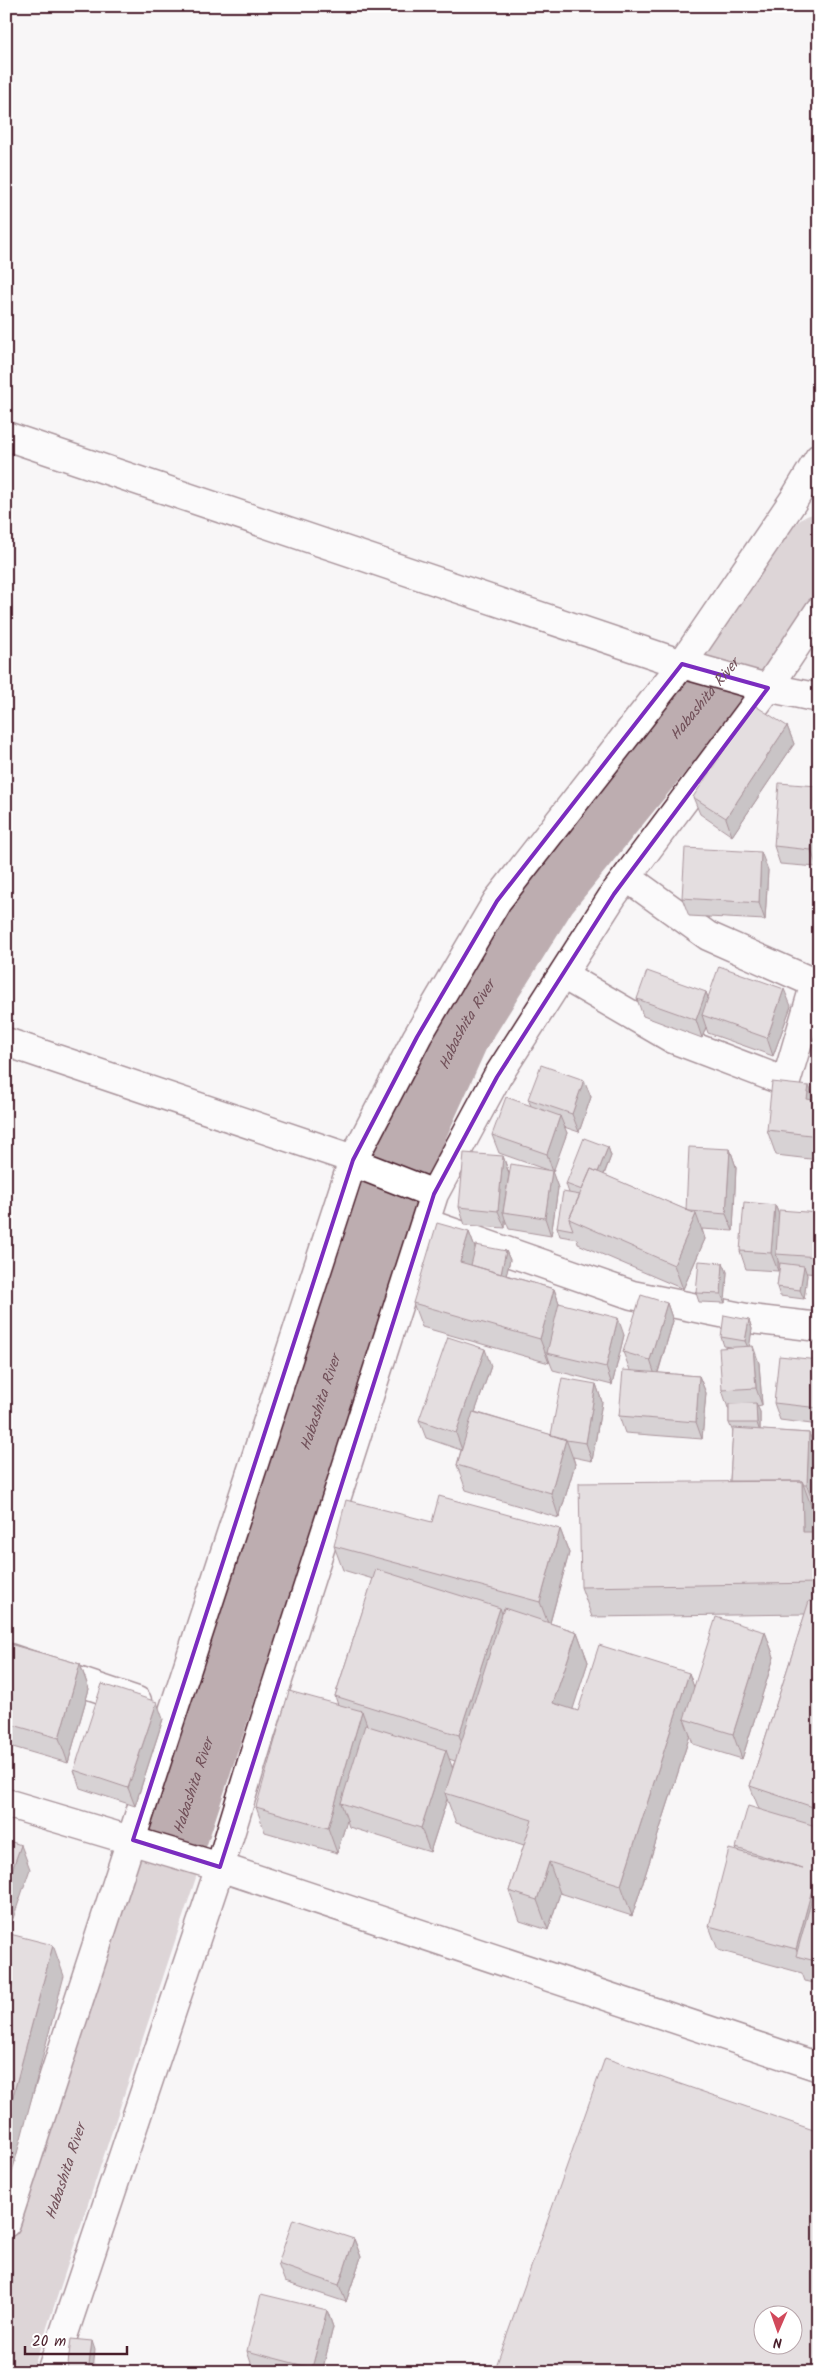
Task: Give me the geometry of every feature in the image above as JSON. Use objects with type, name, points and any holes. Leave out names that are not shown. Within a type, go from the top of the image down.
[{"type":"street","points":[[6,436],[688,665],[762,686],[819,698]]},
{"type":"street","points":[[6,2223],[137,1842],[174,1714],[359,1164],[417,1037],[497,901],[688,665],[793,502],[819,458]]},
{"type":"street","points":[[51,2372],[213,1865],[258,1742],[424,1223],[428,1192],[497,1077],[614,894],[628,878],[762,686],[819,611]]},
{"type":"street","points":[[562,975],[673,1038],[786,1082],[817,984],[708,936],[628,878]]},
{"type":"street","points":[[6,1042],[359,1164],[428,1192]]},
{"type":"street","points":[[424,1223],[632,1295],[751,1319],[819,1328]]},
{"type":"street","points":[[6,1657],[174,1714]]},
{"type":"street","points":[[6,1803],[213,1865],[819,2066]]},
{"type":"highlighted area","points":[[682,664],[768,688],[614,894],[497,1077],[434,1194],[220,1867],[133,1840],[353,1160],[417,1037],[497,901]]},
{"type":"building","points":[[819,626],[819,636],[815,634]]},
{"type":"building","points":[[754,705],[787,726],[726,818],[693,797]]},
{"type":"building","points":[[779,783],[817,786],[811,850],[774,846]]},
{"type":"building","points":[[685,848],[761,852],[759,903],[682,898]]},
{"type":"building","points":[[719,966],[784,989],[767,1038],[702,1015]]},
{"type":"building","points":[[647,971],[706,992],[696,1020],[637,999]]},
{"type":"building","points":[[541,1065],[584,1080],[572,1114],[528,1099]]},
{"type":"building","points":[[772,1082],[809,1086],[807,1099],[819,1101],[819,1136],[767,1130]]},
{"type":"building","points":[[506,1097],[560,1116],[547,1154],[492,1135]]},
{"type":"building","points":[[584,1138],[608,1147],[598,1172],[591,1169],[582,1190],[566,1184]]},
{"type":"building","points":[[689,1147],[730,1149],[726,1214],[686,1210]]},
{"type":"building","points":[[464,1153],[503,1156],[498,1211],[459,1207]]},
{"type":"building","points":[[511,1164],[552,1171],[545,1218],[503,1212]]},
{"type":"building","points":[[591,1169],[696,1214],[674,1265],[569,1219]]},
{"type":"building","points":[[563,1192],[580,1195],[569,1219],[573,1230],[557,1227]]},
{"type":"building","points":[[744,1202],[775,1205],[771,1253],[740,1251]]},
{"type":"building","points":[[779,1210],[819,1213],[819,1257],[776,1254]]},
{"type":"building","points":[[437,1223],[469,1232],[460,1262],[554,1289],[540,1339],[413,1303]]},
{"type":"building","points":[[476,1245],[506,1251],[501,1274],[471,1265]]},
{"type":"building","points":[[699,1261],[723,1263],[721,1294],[696,1293]]},
{"type":"building","points":[[780,1263],[804,1266],[800,1290],[777,1287]]},
{"type":"building","points":[[641,1295],[667,1303],[650,1360],[623,1352]]},
{"type":"building","points":[[559,1303],[618,1318],[606,1367],[547,1353]]},
{"type":"building","points":[[724,1315],[749,1320],[745,1341],[721,1337]]},
{"type":"building","points":[[448,1337],[485,1349],[456,1433],[419,1420]]},
{"type":"building","points":[[753,1346],[756,1388],[722,1390],[719,1348]]},
{"type":"building","points":[[779,1356],[819,1360],[819,1408],[774,1403]]},
{"type":"building","points":[[623,1370],[699,1376],[696,1422],[619,1416]]},
{"type":"building","points":[[562,1378],[596,1384],[586,1443],[566,1440],[551,1435]]},
{"type":"building","points":[[756,1403],[757,1423],[729,1423],[729,1404]]},
{"type":"building","points":[[473,1412],[566,1439],[551,1493],[457,1465]]},
{"type":"building","points":[[733,1428],[809,1433],[807,1485],[804,1485],[802,1481],[730,1481]]},
{"type":"building","points":[[802,1481],[803,1532],[819,1532],[819,1583],[581,1587],[579,1483]]},
{"type":"building","points":[[439,1496],[560,1529],[540,1602],[334,1546],[346,1500],[432,1522]]},
{"type":"building","points":[[376,1569],[500,1608],[459,1735],[335,1696]]},
{"type":"building","points":[[809,1601],[819,1602],[819,1809],[750,1786]]},
{"type":"building","points":[[504,1608],[577,1632],[553,1703],[578,1711],[599,1645],[689,1673],[621,1885],[549,1862],[537,1900],[509,1891],[532,1820],[445,1793]]},
{"type":"building","points":[[716,1617],[765,1632],[733,1734],[684,1719]]},
{"type":"building","points":[[6,1643],[80,1664],[59,1738],[6,1723]]},
{"type":"building","points":[[102,1684],[157,1702],[128,1788],[74,1770]]},
{"type":"building","points":[[289,1691],[362,1711],[328,1828],[256,1807]]},
{"type":"building","points":[[365,1725],[446,1750],[421,1828],[341,1803]]},
{"type":"building","points":[[748,1806],[819,1827],[819,1872],[817,1871],[796,1949],[709,1926],[729,1849],[803,1868],[736,1848]]},
{"type":"building","points":[[6,1840],[21,1845],[6,1887]]},
{"type":"building","points":[[819,1877],[819,1962],[796,1956]]},
{"type":"building","points":[[6,1933],[53,1945],[6,2122]]},
{"type":"building","points":[[605,2058],[819,2132],[819,2357],[813,2372],[494,2372]]},
{"type":"building","points":[[293,2219],[354,2239],[339,2285],[278,2264]]},
{"type":"building","points":[[261,2294],[327,2310],[312,2368],[247,2351]]},
{"type":"building","points":[[71,2339],[92,2341],[88,2372],[67,2372]]},
{"type":"waterway","name":"Habashita River","points":[[6,2354],[399,1168],[459,1035],[547,894],[735,663],[819,544]]}]
